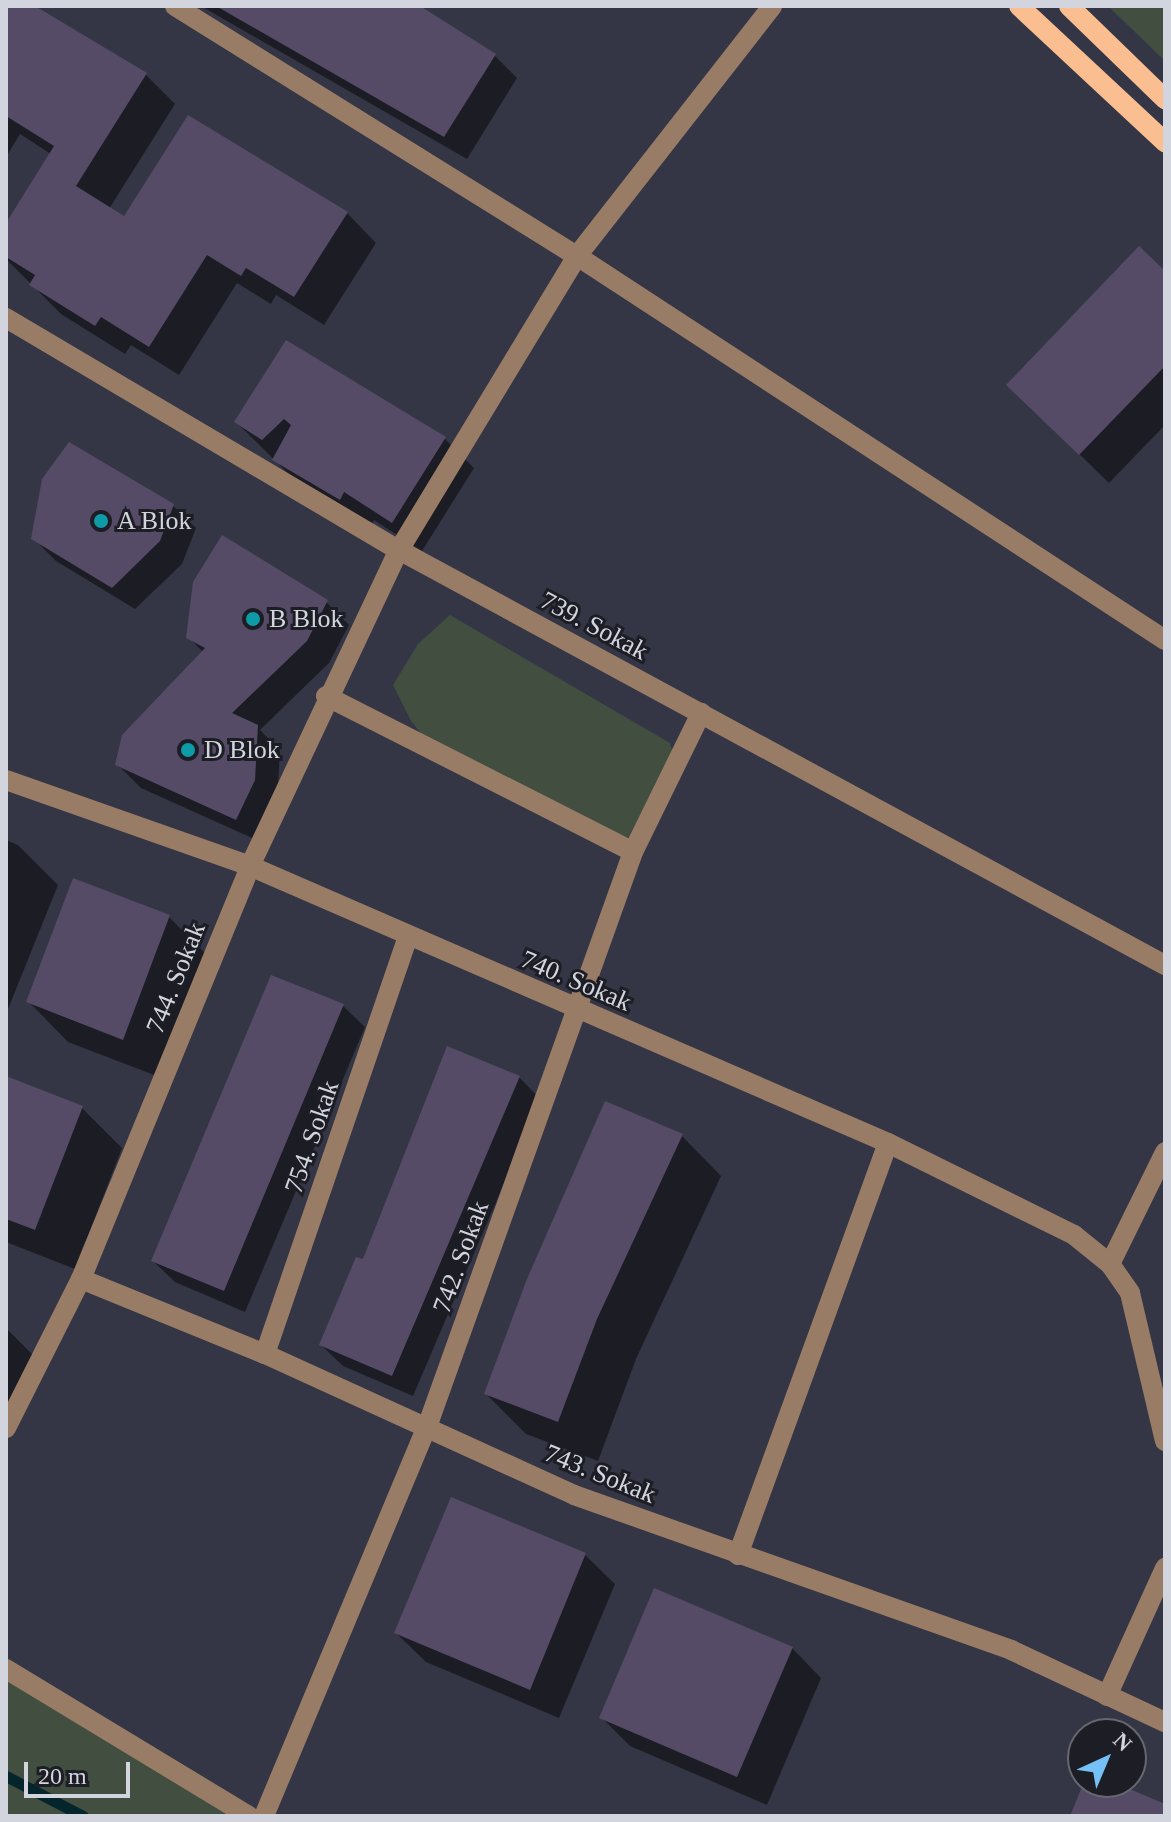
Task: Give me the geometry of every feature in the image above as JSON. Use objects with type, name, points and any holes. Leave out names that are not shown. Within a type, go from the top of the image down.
[{"type":"main road","points":[[1019,6],[1165,142]]},
{"type":"main road","points":[[1069,6],[1165,99]]},
{"type":"street","points":[[175,6],[577,256],[1165,640]]},
{"type":"street","name":"744. Sokak","points":[[6,1428],[81,1279],[250,866],[326,696],[399,550],[577,256],[772,6]]},
{"type":"street","name":"739. Sokak","points":[[6,318],[399,550],[1165,965]]},
{"type":"street","points":[[326,696],[633,852]]},
{"type":"street","name":"742. Sokak","points":[[264,1816],[427,1427],[633,852],[701,713]]},
{"type":"street","name":"740. Sokak","points":[[6,780],[250,866],[888,1143],[1074,1235],[1110,1264],[1130,1293],[1165,1441]]},
{"type":"street","name":"754. Sokak","points":[[265,1354],[408,937]]},
{"type":"street","points":[[738,1555],[888,1143]]},
{"type":"street","points":[[1110,1264],[1165,1152]]},
{"type":"street","name":"743. Sokak","points":[[81,1279],[265,1354],[574,1495],[1011,1650],[1165,1722]]},
{"type":"street","points":[[1107,1696],[1165,1568]]},
{"type":"street","points":[[6,1669],[249,1816]]},
{"type":"green space","points":[[1108,6],[1165,6],[1165,61]]},
{"type":"green space","points":[[450,615],[670,743],[676,766],[631,839],[436,752],[411,721],[393,685],[418,644]]},
{"type":"green space","points":[[6,1669],[249,1816],[6,1816]]},
{"type":"building","points":[[6,6],[35,6],[147,73],[76,186],[124,216],[188,115],[348,212],[294,297],[246,268],[241,276],[207,255],[149,347],[101,317],[95,326],[29,285],[35,275],[6,257],[6,223],[54,146],[6,116]]},
{"type":"building","points":[[216,6],[420,6],[496,54],[444,137]]},
{"type":"building","points":[[1139,246],[1165,271],[1165,366],[1079,455],[1006,385]]},
{"type":"building","points":[[286,340],[446,437],[392,523],[344,492],[340,500],[272,460],[291,425],[284,419],[262,440],[234,422]]},
{"type":"building","name":"A Blok","points":[[69,442],[174,504],[160,541],[112,588],[31,539],[42,479]]},
{"type":"building","points":[[222,535],[328,600],[307,641],[232,713],[258,725],[255,780],[236,820],[115,765],[122,735],[205,648],[186,638],[193,582]]},
{"type":"building","points":[[73,878],[170,915],[123,1040],[26,1002]]},
{"type":"building","points":[[271,975],[344,1004],[224,1291],[151,1261]]},
{"type":"building","points":[[447,1046],[520,1076],[392,1376],[319,1345],[356,1257],[363,1259]]},
{"type":"building","points":[[6,1076],[83,1106],[35,1230],[6,1219]]},
{"type":"building","points":[[605,1101],[683,1134],[597,1319],[558,1422],[484,1394],[527,1279]]},
{"type":"building","points":[[451,1497],[586,1553],[530,1690],[394,1633]]},
{"type":"building","points":[[654,1588],[793,1647],[737,1777],[599,1718]]},
{"type":"building","points":[[1147,1796],[1165,1804],[1165,1816],[1070,1816],[1077,1798]]},
{"type":"waterway","points":[[6,1776],[83,1816]]},
{"type":"place","name":"A Blok","points":[[101,521]]},
{"type":"place","name":"B Blok","points":[[253,619]]},
{"type":"place","name":"D Blok","points":[[188,750]]}]
